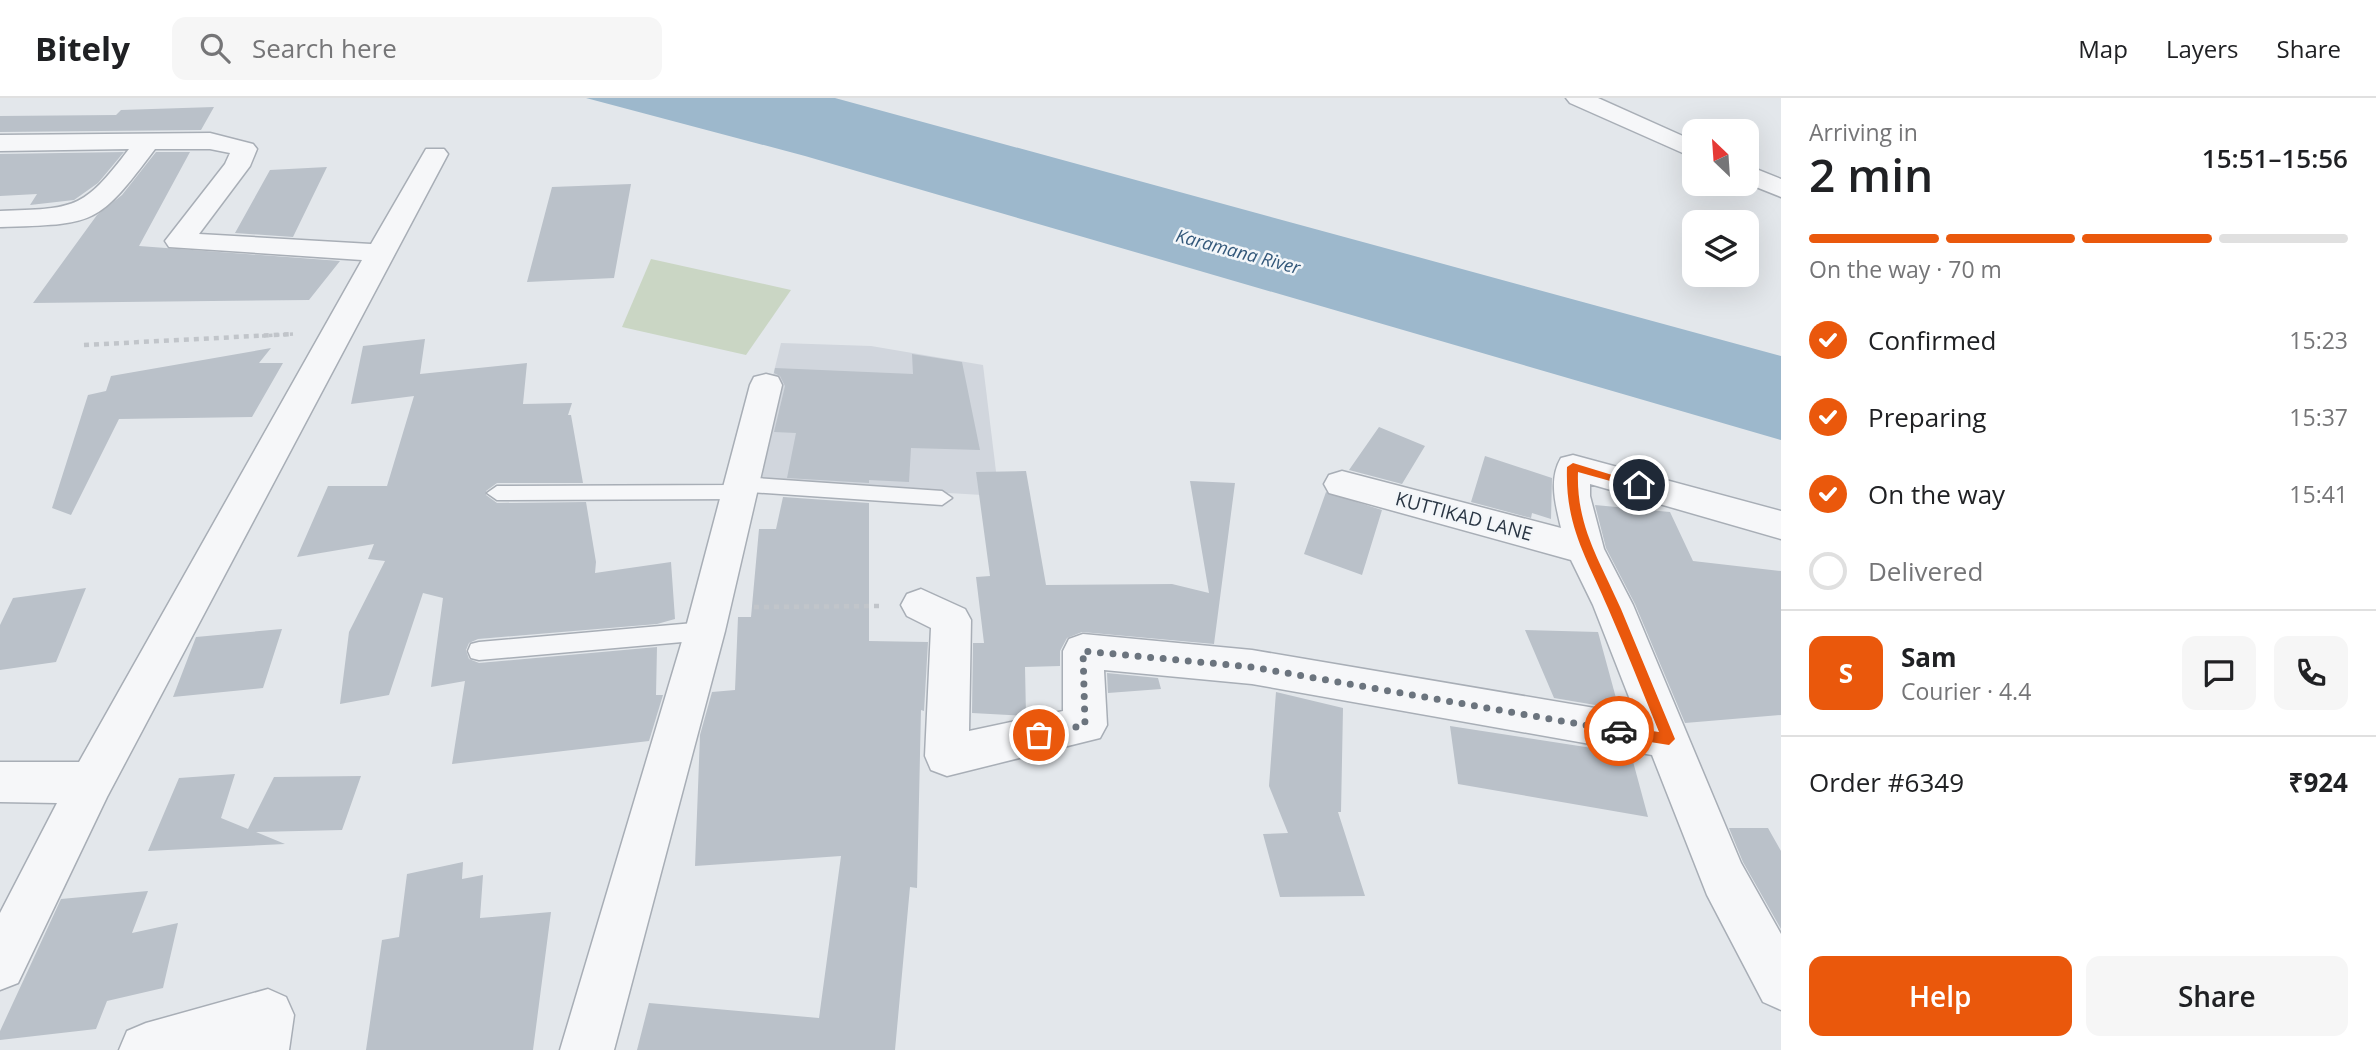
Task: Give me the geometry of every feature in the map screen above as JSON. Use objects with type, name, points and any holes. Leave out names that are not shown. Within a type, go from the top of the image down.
[{"type":"street","points":[[1578,98],[1682,145]]},
{"type":"street","points":[[0,219],[62,215],[100,202],[148,141]]},
{"type":"street","points":[[0,143],[210,141],[244,149],[237,166],[179,240],[380,253]]},
{"type":"street","points":[[0,965],[91,783],[335,331],[435,154]]},
{"type":"street","points":[[1759,179],[1781,189]]},
{"type":"street","points":[[587,1050],[708,620],[766,385]]},
{"type":"street","points":[[1781,525],[1573,467],[1572,496],[1585,549],[1613,605],[1724,879],[1781,984]]},
{"type":"street","name":"KUTTIKAD LANE","points":[[1342,484],[1585,549]]},
{"type":"street","points":[[921,605],[951,620],[947,756],[1085,725],[1083,651],[1252,667],[1515,715],[1669,739]]},
{"type":"street","points":[[0,782],[91,783]]},
{"type":"street","points":[[146,1050],[268,1016],[262,1050]]},
{"type":"lane","points":[[497,493],[741,488],[942,498]]},
{"type":"lane","points":[[479,651],[708,620]]},
{"type":"path","points":[[84,345],[335,331]]},
{"type":"path","points":[[708,620],[921,605]]},
{"type":"shaded area","points":[[781,343],[871,346],[983,365],[999,496],[747,481]]},
{"type":"green space","points":[[651,259],[791,290],[746,355],[622,327]]},
{"type":"water","name":"Karamana River","points":[[586,98],[835,98],[1781,356],[1781,440],[805,156]]},
{"type":"building","points":[[214,107],[201,130],[0,132],[0,116],[116,115],[121,110]]},
{"type":"building","points":[[124,152],[98,183],[74,200],[30,205],[37,194],[0,196],[0,154]]},
{"type":"building","points":[[156,152],[190,152],[139,246],[340,261],[309,300],[33,303],[97,215],[122,195]]},
{"type":"building","points":[[327,167],[293,237],[235,233],[270,170]]},
{"type":"building","points":[[631,184],[614,278],[527,282],[552,187]]},
{"type":"building","points":[[425,339],[420,374],[527,363],[523,404],[572,403],[568,415],[571,415],[583,483],[497,483],[486,491],[486,495],[497,503],[586,502],[596,562],[595,573],[671,562],[675,619],[657,624],[478,639],[469,643],[466,650],[469,659],[479,663],[657,647],[656,695],[663,695],[649,741],[452,764],[465,681],[431,687],[443,598],[423,593],[389,695],[340,704],[349,632],[385,561],[368,559],[374,544],[297,557],[328,486],[387,486],[414,396],[351,404],[363,346]]},
{"type":"building","points":[[271,348],[259,363],[283,363],[252,417],[119,419],[71,515],[52,508],[88,395],[106,391],[111,376]]},
{"type":"building","points":[[912,354],[962,362],[980,450],[911,448],[909,482],[869,480],[869,483],[787,478],[796,433],[774,432],[785,386],[780,376],[774,373],[775,368],[913,374]]},
{"type":"building","points":[[1379,427],[1425,446],[1402,484],[1349,470]]},
{"type":"building","points":[[1485,456],[1552,478],[1551,519],[1532,513],[1531,518],[1471,502]]},
{"type":"building","points":[[1026,471],[1046,585],[1172,584],[1209,593],[1190,481],[1235,483],[1214,644],[1082,632],[1067,638],[1060,651],[1060,666],[1025,667],[1026,716],[972,713],[973,643],[984,643],[976,577],[990,576],[976,472]]},
{"type":"building","points":[[1326,492],[1382,510],[1362,575],[1304,554]]},
{"type":"building","points":[[783,497],[869,503],[869,641],[928,642],[924,711],[921,710],[917,888],[910,887],[895,1050],[637,1050],[649,1003],[819,1018],[841,856],[695,866],[700,735],[712,692],[735,690],[738,617],[751,617],[759,529],[776,529]]},
{"type":"building","points":[[1595,505],[1670,512],[1693,561],[1781,571],[1781,715],[1685,723],[1635,604],[1606,548]]},
{"type":"building","points":[[86,588],[56,662],[0,670],[0,625],[13,598]]},
{"type":"building","points":[[282,629],[263,688],[173,697],[196,637]]},
{"type":"building","points":[[1525,630],[1598,632],[1619,709],[1554,698]]},
{"type":"building","points":[[1107,673],[1158,678],[1161,689],[1108,693]]},
{"type":"building","points":[[1276,692],[1343,708],[1341,812],[1338,812],[1365,896],[1280,897],[1263,834],[1288,833],[1269,786]]},
{"type":"building","points":[[1450,726],[1631,754],[1648,817],[1458,784]]},
{"type":"building","points":[[235,774],[221,818],[248,829],[274,777],[361,776],[342,830],[256,832],[285,844],[148,851],[179,778]]},
{"type":"building","points":[[1729,828],[1768,828],[1781,851],[1781,929],[1743,862]]},
{"type":"building","points":[[463,862],[462,879],[483,875],[480,918],[551,912],[533,1050],[366,1050],[382,940],[399,937],[407,874]]},
{"type":"building","points":[[148,891],[132,933],[178,923],[163,988],[107,1001],[96,1029],[0,1040],[0,1031],[61,899]]},
{"type":"way so far","points":[[1039,735],[1085,725],[1083,651],[1252,667],[1619,731]]},
{"type":"route","points":[[1619,731],[1669,739],[1613,605],[1585,549],[1572,496],[1573,467],[1639,485]]}]
